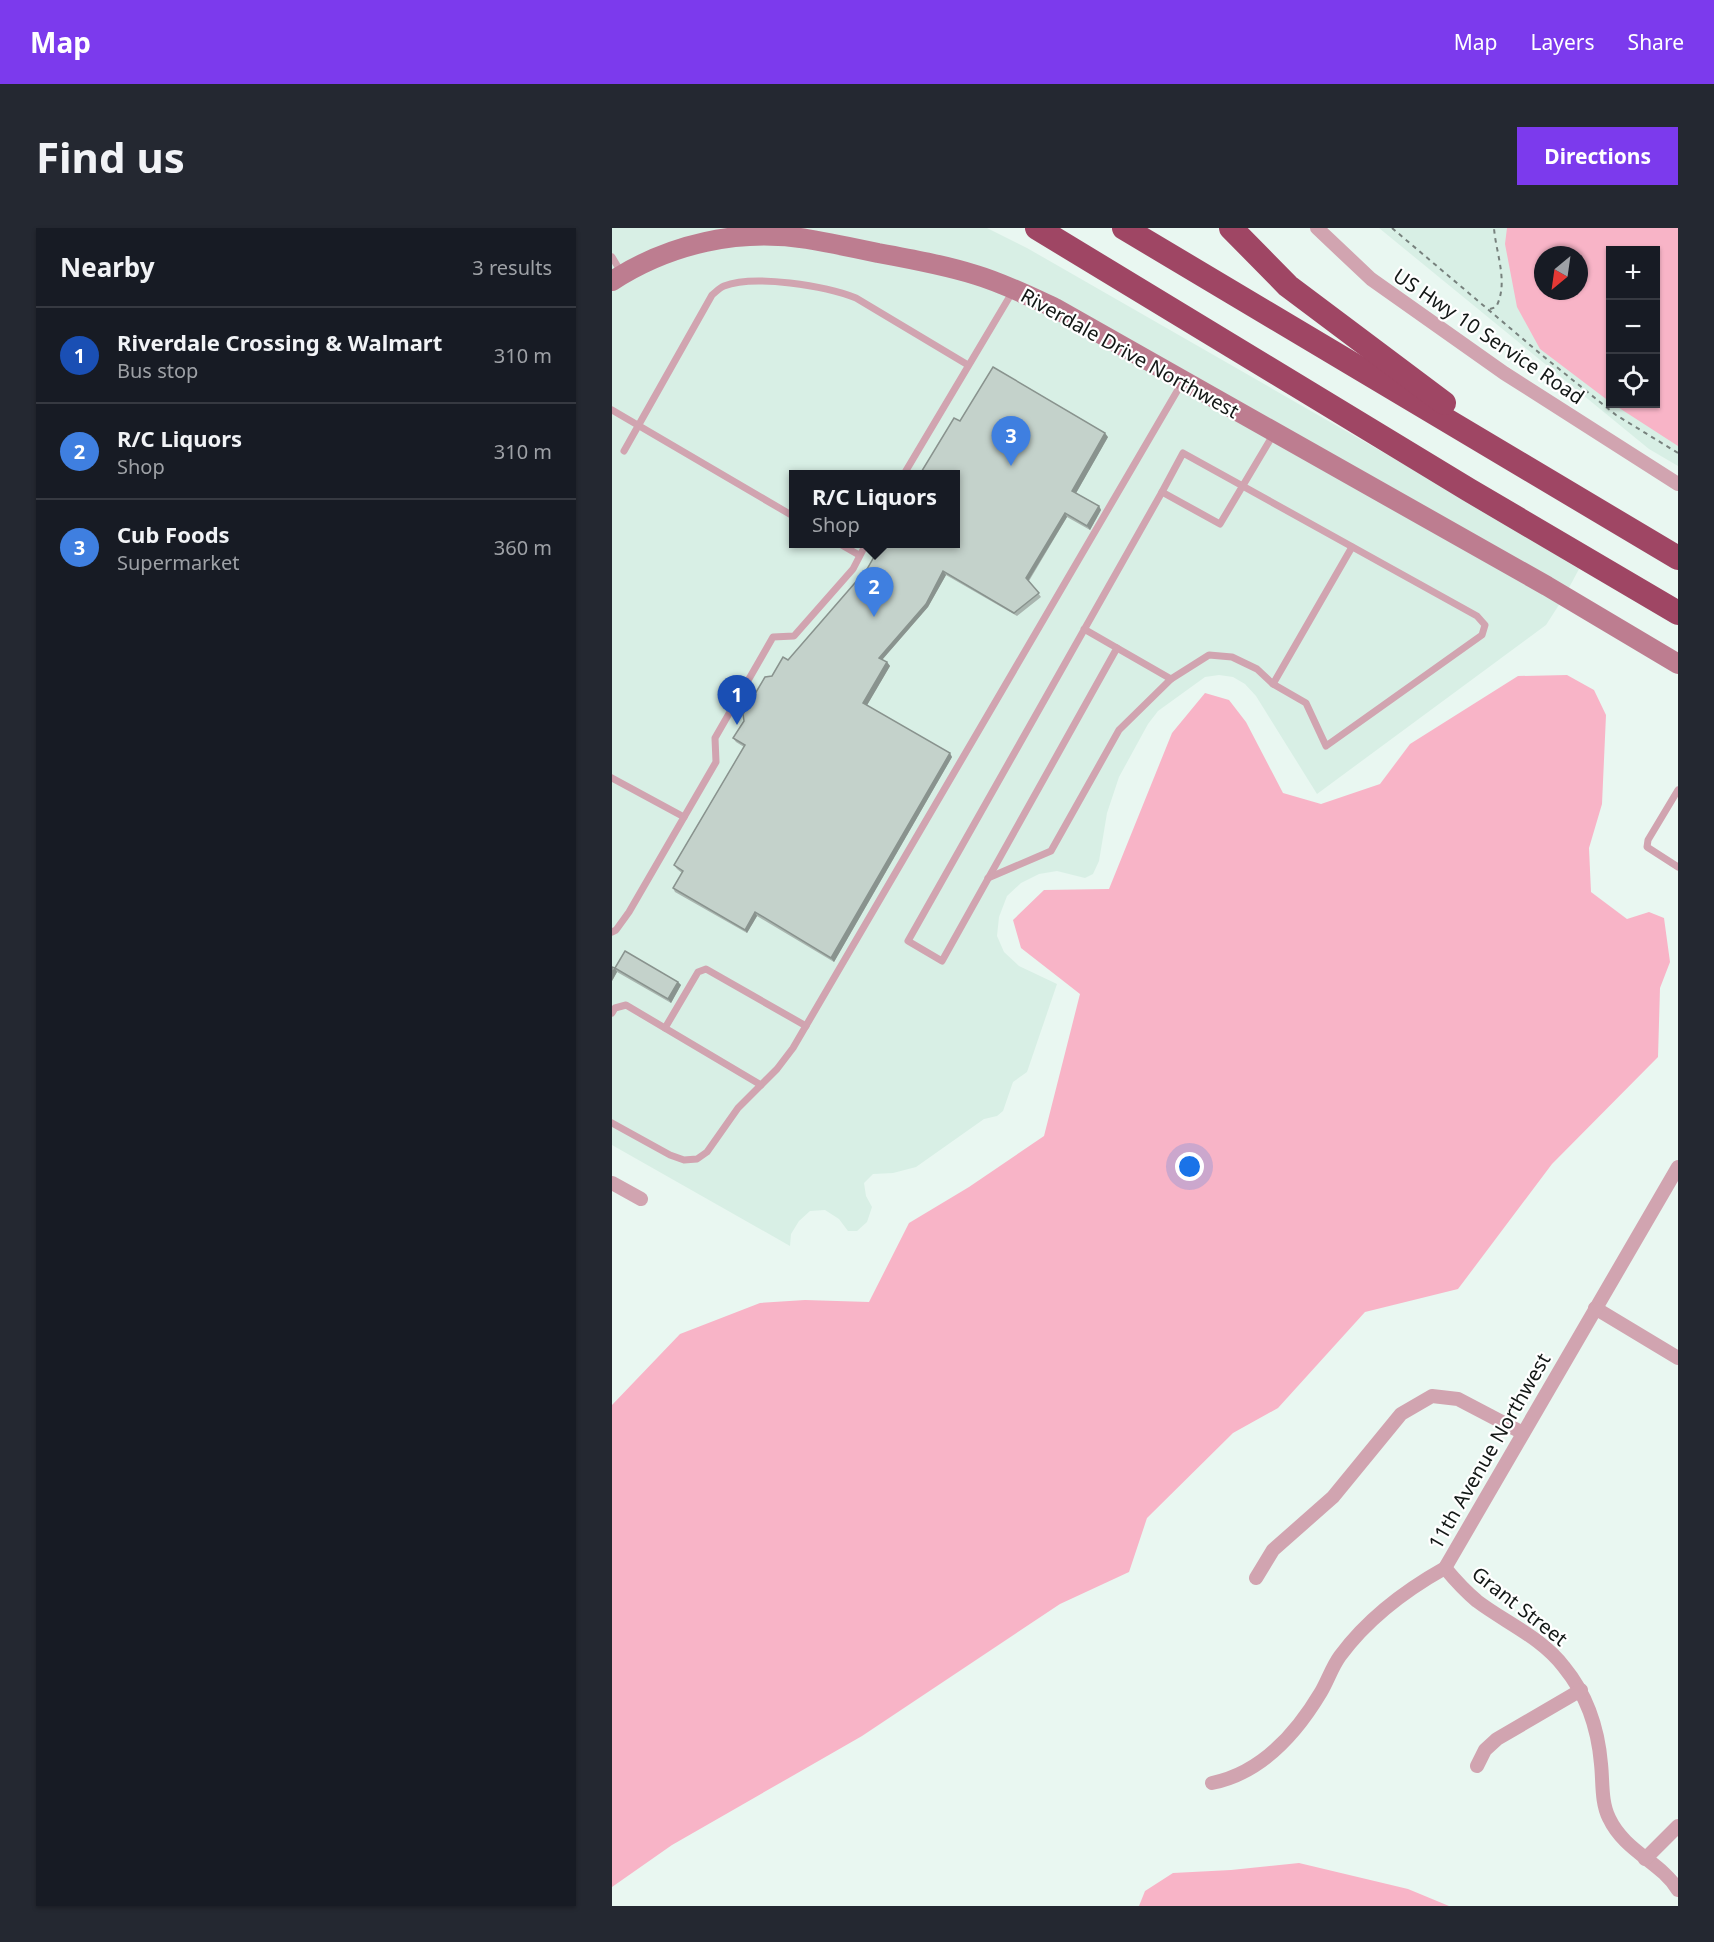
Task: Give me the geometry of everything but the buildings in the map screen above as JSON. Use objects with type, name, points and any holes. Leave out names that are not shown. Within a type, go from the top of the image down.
[{"type":"highway","points":[[1019,228],[1097,265]]},
{"type":"highway","points":[[1036,228],[1469,490],[1678,613]]},
{"type":"highway","points":[[1124,228],[1678,558]]},
{"type":"highway","points":[[1231,228],[1288,286],[1392,366],[1575,498]]},
{"type":"street","name":"US Hwy 10 Service Road","points":[[1317,228],[1371,279],[1504,373],[1678,484]]},
{"type":"street","name":"Riverdale Drive Northwest","points":[[617,278],[664,253],[700,242],[734,237],[770,236],[805,238],[976,275],[1055,308],[1547,586],[1678,664]]},
{"type":"street","name":"11th Avenue Northwest","points":[[1212,1783],[1228,1780],[1257,1765],[1283,1743],[1300,1724],[1322,1691],[1340,1657],[1368,1625],[1387,1605],[1444,1568],[1595,1308],[1676,1174]]},
{"type":"street","points":[[612,1183],[641,1199]]},
{"type":"street","points":[[1595,1308],[1678,1358]]},
{"type":"street","points":[[1256,1578],[1273,1550],[1333,1497],[1401,1414],[1432,1396],[1458,1400],[1523,1433]]},
{"type":"street","name":"Grant Street","points":[[1444,1568],[1477,1600],[1544,1645],[1563,1664],[1581,1690],[1591,1715],[1599,1747],[1604,1802],[1608,1816],[1622,1839],[1666,1875],[1678,1890]]},
{"type":"street","points":[[1477,1766],[1485,1750],[1497,1739],[1581,1690]]},
{"type":"street","points":[[1645,1859],[1678,1826]]},
{"type":"lane","points":[[612,257],[617,278]]},
{"type":"lane","points":[[624,451],[712,295],[722,287],[738,283],[792,283],[856,298],[968,365]]},
{"type":"lane","points":[[906,470],[1014,289]]},
{"type":"lane","points":[[612,1123],[670,1155],[684,1160],[697,1159],[707,1152],[738,1108],[777,1069],[806,1026],[1183,381]]},
{"type":"lane","points":[[612,410],[789,514]]},
{"type":"lane","points":[[1162,492],[1220,524],[1274,432]]},
{"type":"lane","points":[[988,878],[1051,851],[1119,730],[1171,679],[1209,655],[1232,657],[1257,669],[1273,684],[1306,703],[1326,746],[1482,635],[1485,625],[1477,616],[1183,453],[908,941],[942,961],[988,878],[1116,648]]},
{"type":"lane","points":[[848,548],[859,555]]},
{"type":"lane","points":[[612,932],[629,912],[716,762],[715,738],[773,637],[794,636],[853,569],[863,548]]},
{"type":"lane","points":[[1273,684],[1352,548]]},
{"type":"lane","points":[[1084,629],[1171,679]]},
{"type":"lane","points":[[612,778],[684,817]]},
{"type":"lane","points":[[1678,790],[1648,840],[1647,847],[1678,867]]},
{"type":"lane","points":[[665,1028],[698,972],[706,969],[806,1026]]},
{"type":"lane","points":[[612,1013],[615,1008],[626,1005],[761,1085]]},
{"type":"path","points":[[1392,228],[1616,415],[1678,453]]},
{"type":"path","points":[[1489,309],[1496,307],[1500,299],[1502,284],[1494,228]]},
{"type":"shaded area","points":[[612,228],[987,228],[1027,248],[1480,508],[1579,569],[1546,625],[1317,794],[1256,696],[1245,684],[1233,677],[1219,675],[1205,677],[1158,711],[1148,724],[1119,777],[1107,813],[1099,861],[1093,874],[1085,878],[1057,871],[1039,874],[1021,883],[1007,896],[999,917],[997,936],[1004,952],[1019,966],[1057,984],[1027,1072],[1013,1082],[1003,1111],[997,1116],[984,1119],[916,1167],[893,1173],[873,1174],[864,1183],[866,1196],[872,1207],[867,1222],[857,1231],[848,1231],[839,1219],[825,1210],[810,1211],[799,1221],[791,1234],[790,1246],[612,1145]]},
{"type":"shaded area","points":[[1379,228],[1678,228],[1678,466],[1649,449]]},
{"type":"shaded area","points":[[1507,228],[1678,228],[1678,446],[1619,408],[1660,408],[1660,246],[1606,246],[1606,399],[1540,349],[1517,307],[1505,244]]},
{"type":"shaded area","points":[[1567,675],[1594,690],[1606,715],[1602,804],[1589,848],[1591,892],[1627,919],[1649,912],[1664,918],[1670,962],[1660,988],[1658,1057],[1552,1164],[1458,1289],[1365,1312],[1278,1408],[1233,1433],[1147,1518],[1129,1572],[1060,1604],[862,1736],[672,1845],[612,1887],[612,1405],[680,1334],[760,1303],[805,1300],[869,1302],[909,1223],[969,1187],[1044,1136],[1080,994],[1021,948],[1013,920],[1044,890],[1109,889],[1172,733],[1205,693],[1229,700],[1246,722],[1283,793],[1321,804],[1380,784],[1410,744],[1518,676]]},
{"type":"shaded area","points":[[1299,1863],[1408,1889],[1449,1906],[1139,1906],[1145,1891],[1173,1873]]},
{"type":"place","name":"Cub Foods","points":[[1011,466]]},
{"type":"place","name":"R/C Liquors","points":[[874,617]]},
{"type":"place","name":"Riverdale Crossing & Walmart","points":[[737,725]]}]
